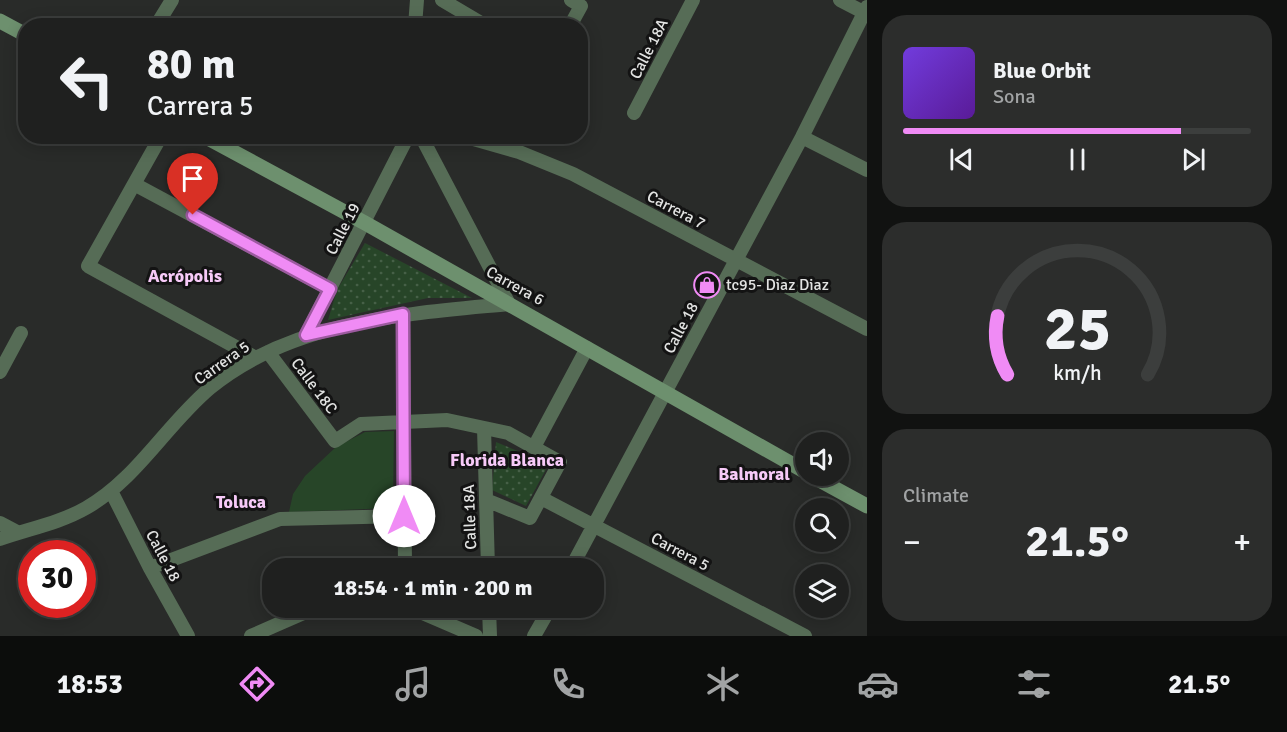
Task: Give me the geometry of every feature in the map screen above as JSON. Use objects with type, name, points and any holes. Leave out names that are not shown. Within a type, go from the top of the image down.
[{"type":"street","points":[[161,18],[172,0]]},
{"type":"street","points":[[416,18],[417,0]]},
{"type":"street","points":[[442,0],[460,5],[476,18]]},
{"type":"street","points":[[571,0],[581,6],[574,18]]},
{"type":"street","name":"Calle 18A","points":[[634,113],[693,0]]},
{"type":"street","points":[[840,0],[866,11]]},
{"type":"street","name":"Calle 18","points":[[576,558],[802,137],[866,11]]},
{"type":"street","points":[[0,21],[18,31]]},
{"type":"street","points":[[802,137],[867,170]]},
{"type":"street","points":[[156,144],[88,266],[262,355]]},
{"type":"street","name":"Carrera 6","points":[[219,144],[509,303],[795,466]]},
{"type":"street","name":"Calle 19","points":[[306,335],[404,144]]},
{"type":"street","points":[[425,144],[509,303]]},
{"type":"street","name":"Carrera 7","points":[[490,144],[519,152],[573,174],[867,328]]},
{"type":"street","points":[[134,184],[330,289]]},
{"type":"street","name":"Carrera 5","points":[[17,532],[56,521],[85,508],[111,491],[138,466],[177,420],[211,388],[262,355],[306,335],[403,314],[509,303]]},
{"type":"street","points":[[403,314],[405,558]]},
{"type":"street","points":[[0,372],[21,333]]},
{"type":"street","points":[[534,447],[587,348]]},
{"type":"street","name":"Calle 18C","points":[[262,355],[335,441],[361,424],[404,421]]},
{"type":"street","points":[[404,421],[447,420],[508,433],[560,462],[530,518],[486,500]]},
{"type":"street","name":"Calle 18A","points":[[484,428],[488,558]]},
{"type":"street","points":[[830,486],[867,506]]},
{"type":"street","name":"Calle 18","points":[[111,491],[188,636]]},
{"type":"street","name":"Carrera 5","points":[[541,498],[805,636]]},
{"type":"street","points":[[150,568],[280,519],[404,516]]},
{"type":"street","points":[[0,523],[17,532]]},
{"type":"street","points":[[0,539],[17,532]]},
{"type":"street","points":[[251,636],[292,618]]},
{"type":"street","points":[[434,618],[476,636]]},
{"type":"street","points":[[489,618],[490,636]]},
{"type":"street","points":[[534,636],[544,618]]},
{"type":"green space","points":[[365,243],[472,298],[428,298],[328,320],[337,290]]},
{"type":"green space","points":[[394,431],[393,508],[289,512],[293,494],[305,476],[336,447],[365,432]]},
{"type":"green space","points":[[496,442],[549,464],[526,506],[492,490]]},
{"type":"place","name":"tc95- Diaz Diaz","points":[[707,285]]},
{"type":"district","name":"Acrópolis","points":[[185,276]]},
{"type":"district","name":"Florida Blanca","points":[[507,460]]},
{"type":"district","name":"Balmoral","points":[[754,474]]},
{"type":"district","name":"Toluca","points":[[241,502]]},
{"type":"route","points":[[193,215],[330,289],[306,335],[403,314],[404,516]]}]
